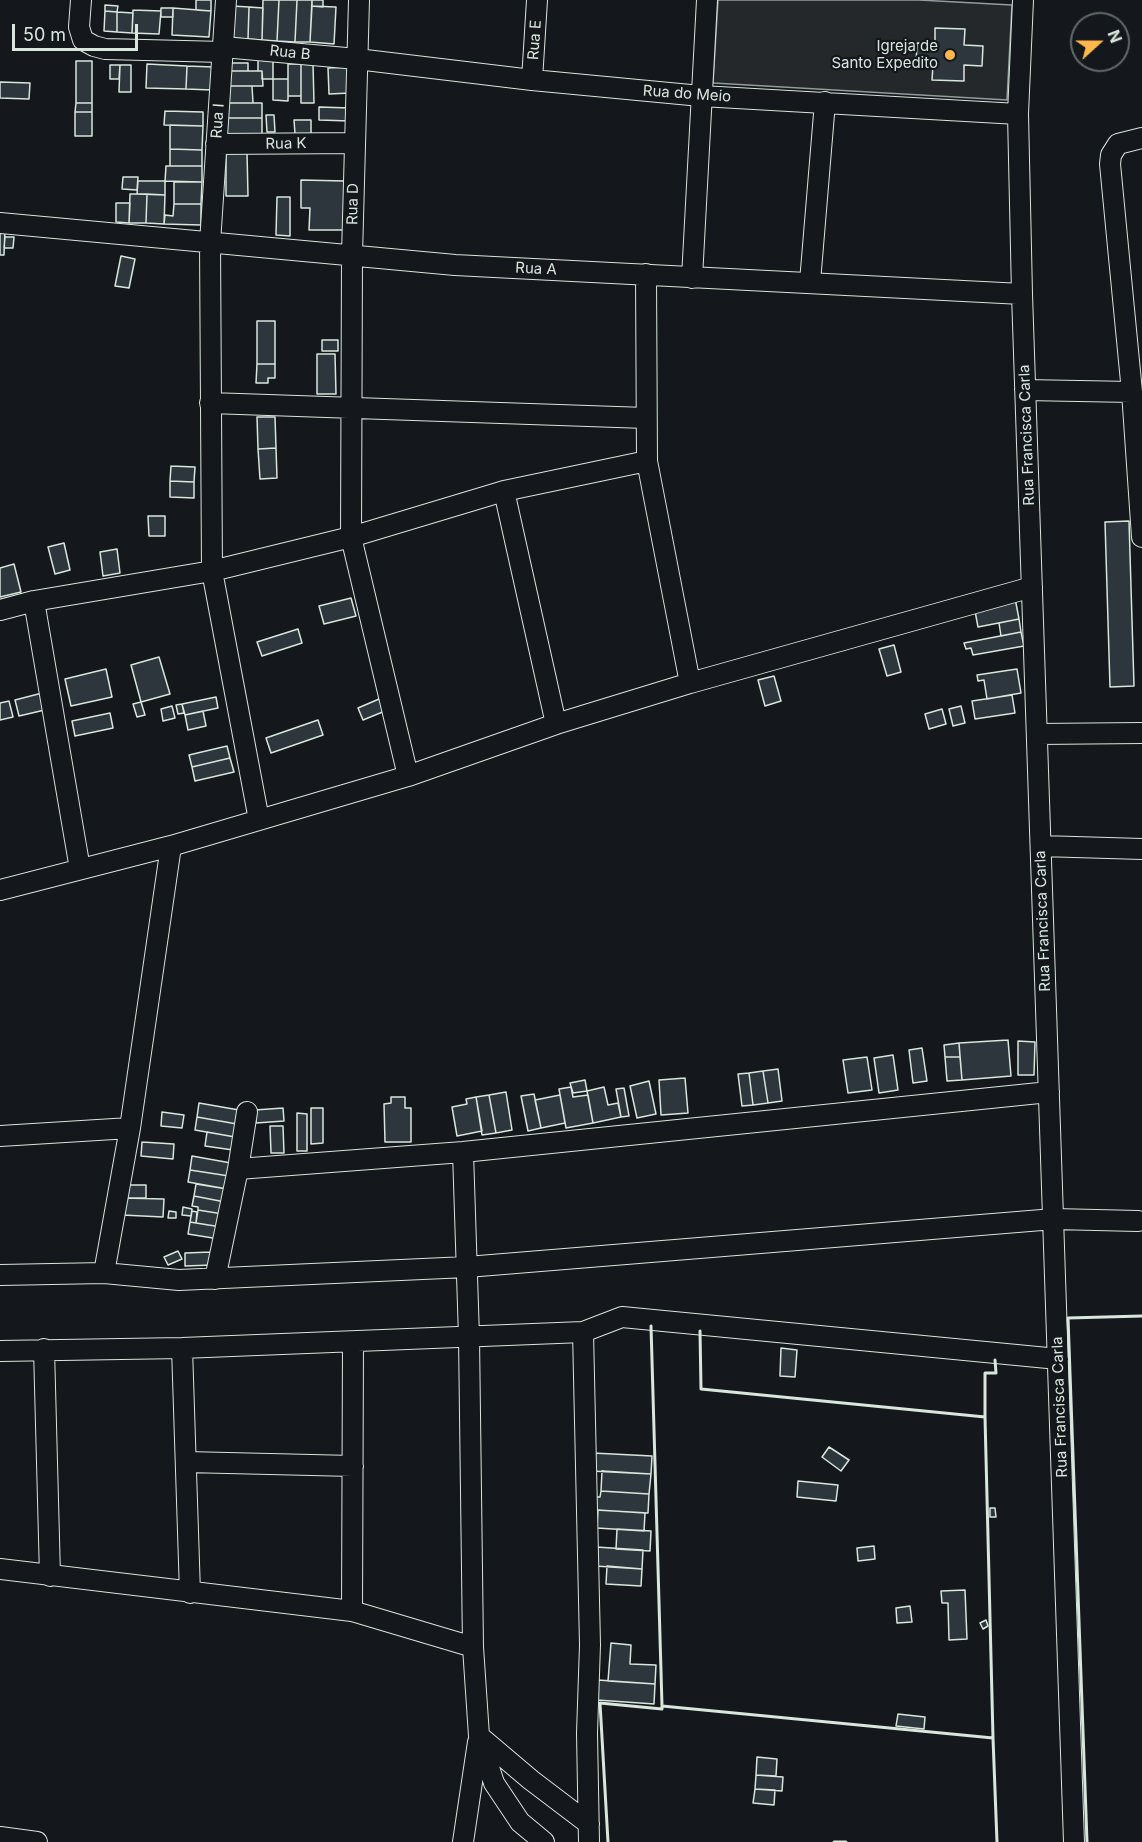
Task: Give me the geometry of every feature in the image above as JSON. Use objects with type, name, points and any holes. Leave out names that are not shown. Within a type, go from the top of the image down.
[{"type":"street","name":"Rua B","points":[[81,0],[79,27],[83,40],[105,49],[223,49],[357,59]]},
{"type":"street","name":"Rua I","points":[[226,0],[210,243],[213,571],[259,820]]},
{"type":"street","name":"Rua D","points":[[359,0],[352,255],[351,537],[408,776]]},
{"type":"street","name":"Rua E","points":[[532,80],[537,0]]},
{"type":"street","points":[[692,278],[706,0]]},
{"type":"street","name":"Rua Francisca Carla","points":[[1023,0],[1018,114],[1022,294],[1074,1842]]},
{"type":"street","name":"Rua do Meio","points":[[357,59],[532,80],[701,96],[1018,114]]},
{"type":"street","points":[[810,282],[825,102]]},
{"type":"street","points":[[1142,138],[1124,142],[1114,148],[1110,164],[1132,392],[1142,537]]},
{"type":"street","name":"Rua K","points":[[216,144],[355,143]]},
{"type":"street","name":"Rua A","points":[[0,223],[455,265],[1022,294]]},
{"type":"street","points":[[646,274],[647,461],[690,683]]},
{"type":"street","points":[[1025,390],[1132,392]]},
{"type":"street","points":[[210,403],[646,418]]},
{"type":"street","points":[[0,610],[213,571],[351,537],[504,491],[647,461]]},
{"type":"street","points":[[504,491],[556,724]]},
{"type":"street","points":[[0,890],[171,846],[408,776],[556,724],[690,683],[1032,587]]},
{"type":"street","points":[[34,602],[80,869]]},
{"type":"street","points":[[1037,734],[1142,733]]},
{"type":"street","points":[[104,1273],[130,1128],[171,846]]},
{"type":"street","points":[[1041,846],[1142,849]]},
{"type":"street","points":[[238,1170],[463,1152],[1049,1092]]},
{"type":"street","points":[[215,1279],[238,1170],[247,1112]]},
{"type":"street","points":[[0,1136],[130,1128]]},
{"type":"street","points":[[463,1152],[469,1337],[473,1647],[479,1736],[463,1842]]},
{"type":"street","points":[[0,1275],[104,1273],[179,1280],[215,1279],[467,1267],[1054,1219],[1138,1221]]},
{"type":"street","points":[[0,1351],[182,1348],[583,1332],[622,1317],[1058,1359]]},
{"type":"street","points":[[583,1332],[590,1645],[587,1733],[589,1833]]},
{"type":"street","points":[[352,1611],[353,1342]]},
{"type":"street","points":[[182,1348],[190,1593]]},
{"type":"street","points":[[44,1349],[50,1576]]},
{"type":"street","points":[[186,1462],[353,1466]]},
{"type":"street","points":[[0,1569],[352,1611],[473,1647]]},
{"type":"street","points":[[479,1736],[589,1833]]},
{"type":"street","points":[[479,1736],[494,1783],[520,1822],[544,1842]]},
{"type":"street","points":[[0,1837],[37,1842]]},
{"type":"shaded area","points":[[718,0],[919,0],[1012,5],[1007,100],[713,83]]},
{"type":"building","points":[[196,0],[211,0],[211,11],[196,10]]},
{"type":"building","points":[[263,0],[279,0],[277,41],[262,40]]},
{"type":"building","points":[[279,0],[297,0],[295,42],[277,41]]},
{"type":"building","points":[[297,0],[312,0],[310,42],[295,42]]},
{"type":"building","points":[[312,0],[323,0],[323,7],[312,6]]},
{"type":"building","points":[[105,5],[118,6],[117,12],[105,11]]},
{"type":"building","points":[[232,6],[249,7],[248,39],[230,38]]},
{"type":"building","points":[[312,6],[336,7],[334,44],[310,42]]},
{"type":"building","points":[[249,7],[263,8],[262,40],[248,39]]},
{"type":"building","points":[[161,8],[173,8],[173,17],[161,17]]},
{"type":"building","points":[[173,8],[211,11],[209,37],[172,35]]},
{"type":"building","points":[[133,10],[161,11],[159,34],[132,33]]},
{"type":"building","points":[[105,11],[117,12],[117,32],[104,31]]},
{"type":"building","points":[[117,12],[133,13],[132,33],[117,32]]},
{"type":"building","name":"Igreja de Santo Expedito","points":[[935,28],[965,29],[964,45],[983,46],[982,66],[964,65],[964,81],[932,80],[933,65],[916,64],[917,43],[935,44]]},
{"type":"building","points":[[258,58],[273,58],[273,79],[262,79],[262,71],[258,71]]},
{"type":"building","points":[[76,61],[92,61],[92,103],[76,103]]},
{"type":"building","points":[[229,63],[248,63],[248,71],[229,71]]},
{"type":"building","points":[[147,64],[187,66],[186,89],[146,88]]},
{"type":"building","points":[[288,64],[301,64],[301,96],[288,96]]},
{"type":"building","points":[[301,64],[313,64],[314,103],[301,103]]},
{"type":"building","points":[[110,65],[120,65],[119,79],[110,79]]},
{"type":"building","points":[[120,65],[131,65],[131,92],[119,92]]},
{"type":"building","points":[[187,66],[213,67],[212,90],[186,89]]},
{"type":"building","points":[[349,67],[350,93],[329,94],[328,68]]},
{"type":"building","points":[[229,71],[262,71],[263,86],[229,86]]},
{"type":"building","points":[[273,79],[288,79],[288,101],[273,100]]},
{"type":"building","points":[[0,82],[30,83],[29,99],[0,98]]},
{"type":"building","points":[[229,86],[252,86],[253,103],[229,103]]},
{"type":"building","points":[[76,103],[92,103],[92,112],[75,112]]},
{"type":"building","points":[[226,103],[262,103],[262,118],[226,118]]},
{"type":"building","points":[[319,107],[350,108],[350,121],[319,120]]},
{"type":"building","points":[[165,111],[203,112],[203,126],[164,125]]},
{"type":"building","points":[[75,112],[92,112],[92,136],[75,136]]},
{"type":"building","points":[[266,115],[274,115],[275,132],[267,132]]},
{"type":"building","points":[[226,118],[262,118],[262,134],[226,134]]},
{"type":"building","points":[[294,120],[311,120],[311,134],[295,134]]},
{"type":"building","points":[[170,125],[203,126],[202,150],[170,149]]},
{"type":"building","points":[[170,149],[202,150],[202,166],[170,166]]},
{"type":"building","points":[[226,152],[247,152],[248,196],[226,196]]},
{"type":"building","points":[[166,166],[202,166],[202,182],[165,181]]},
{"type":"building","points":[[123,177],[138,177],[137,190],[122,189]]},
{"type":"building","points":[[301,180],[345,181],[344,230],[309,230],[310,208],[301,208]]},
{"type":"building","points":[[138,181],[165,181],[165,195],[137,194]]},
{"type":"building","points":[[174,182],[202,182],[201,204],[174,204]]},
{"type":"building","points":[[130,194],[147,194],[146,223],[129,223]]},
{"type":"building","points":[[147,194],[165,195],[164,224],[146,223]]},
{"type":"building","points":[[277,197],[290,197],[290,236],[276,235]]},
{"type":"building","points":[[116,203],[130,203],[129,223],[116,222]]},
{"type":"building","points":[[174,204],[201,204],[201,225],[164,224],[165,215],[173,216]]},
{"type":"building","points":[[0,230],[5,230],[4,255],[0,255]]},
{"type":"building","points":[[5,237],[14,237],[13,248],[4,248]]},
{"type":"building","points":[[121,256],[135,259],[129,288],[115,286]]},
{"type":"building","points":[[257,321],[275,321],[275,364],[257,364]]},
{"type":"building","points":[[322,340],[338,340],[338,351],[322,351]]},
{"type":"building","points":[[317,354],[335,354],[336,394],[317,394]]},
{"type":"building","points":[[257,364],[275,364],[275,378],[268,378],[268,383],[256,383]]},
{"type":"building","points":[[257,417],[275,417],[276,448],[258,449]]},
{"type":"building","points":[[276,448],[277,478],[260,479],[258,449]]},
{"type":"building","points":[[171,466],[195,467],[194,482],[170,481]]},
{"type":"building","points":[[170,481],[194,482],[194,498],[170,497]]},
{"type":"building","points":[[148,516],[165,516],[165,536],[149,536]]},
{"type":"building","points":[[1129,521],[1134,686],[1110,687],[1105,522]]},
{"type":"building","points":[[64,543],[70,570],[55,574],[48,547]]},
{"type":"building","points":[[117,549],[120,573],[103,576],[100,552]]},
{"type":"building","points":[[14,564],[21,592],[0,597],[0,568]]},
{"type":"building","points":[[351,598],[356,616],[324,624],[319,606]]},
{"type":"building","points":[[1015,598],[1019,619],[978,627],[975,611],[996,607],[995,602]]},
{"type":"building","points":[[1019,619],[1021,632],[1001,636],[999,623]]},
{"type":"building","points":[[298,629],[302,643],[262,656],[257,642]]},
{"type":"building","points":[[1021,632],[1024,646],[973,655],[971,648],[966,649],[964,643]]},
{"type":"building","points":[[894,645],[901,672],[887,676],[879,649]]},
{"type":"building","points":[[159,657],[170,694],[141,702],[131,665]]},
{"type":"building","points":[[106,669],[112,697],[71,706],[65,679]]},
{"type":"building","points":[[1017,669],[1021,693],[987,699],[984,680],[978,681],[977,675]]},
{"type":"building","points":[[774,676],[781,701],[765,706],[758,680]]},
{"type":"building","points":[[46,692],[49,709],[19,716],[15,700]]},
{"type":"building","points":[[1012,695],[1015,713],[975,719],[972,701]]},
{"type":"building","points":[[216,697],[218,708],[185,715],[182,704]]},
{"type":"building","points":[[379,699],[385,711],[363,720],[358,708]]},
{"type":"building","points":[[9,701],[13,717],[0,720],[0,703]]},
{"type":"building","points":[[141,702],[145,715],[137,717],[133,704]]},
{"type":"building","points":[[182,704],[184,713],[178,714],[176,705]]},
{"type":"building","points":[[172,706],[175,718],[163,721],[161,709]]},
{"type":"building","points":[[961,706],[965,723],[953,726],[949,709]]},
{"type":"building","points":[[942,709],[946,724],[929,729],[925,714]]},
{"type":"building","points":[[203,711],[206,726],[188,730],[185,715]]},
{"type":"building","points":[[110,713],[113,728],[75,736],[72,721]]},
{"type":"building","points":[[318,720],[323,735],[271,753],[266,738]]},
{"type":"building","points":[[227,746],[230,758],[192,767],[189,755]]},
{"type":"building","points":[[230,758],[234,772],[195,781],[192,767]]},
{"type":"building","points":[[1008,1040],[1011,1076],[962,1080],[959,1043]]},
{"type":"building","points":[[1018,1041],[1035,1042],[1034,1075],[1018,1075]]},
{"type":"building","points":[[959,1043],[960,1057],[945,1057],[944,1045]]},
{"type":"building","points":[[922,1048],[927,1081],[913,1083],[909,1050]]},
{"type":"building","points":[[893,1055],[898,1090],[879,1093],[874,1058]]},
{"type":"building","points":[[867,1057],[872,1090],[848,1093],[843,1060]]},
{"type":"building","points":[[945,1057],[960,1057],[962,1080],[947,1081]]},
{"type":"building","points":[[778,1069],[782,1101],[768,1103],[763,1071]]},
{"type":"building","points":[[763,1071],[768,1103],[753,1105],[749,1073]]},
{"type":"building","points":[[749,1073],[753,1105],[742,1106],[738,1074]]},
{"type":"building","points":[[685,1078],[688,1113],[661,1115],[659,1080]]},
{"type":"building","points":[[585,1080],[587,1091],[573,1093],[570,1083]]},
{"type":"building","points":[[649,1081],[656,1114],[637,1118],[630,1086]]},
{"type":"building","points":[[571,1087],[573,1097],[588,1095],[593,1123],[566,1128],[559,1089]]},
{"type":"building","points":[[604,1087],[608,1105],[618,1103],[621,1117],[593,1123],[587,1091]]},
{"type":"building","points":[[624,1088],[629,1116],[621,1117],[616,1089]]},
{"type":"building","points":[[506,1092],[512,1130],[496,1133],[489,1095]]},
{"type":"building","points":[[534,1094],[541,1128],[528,1131],[521,1096]]},
{"type":"building","points":[[489,1095],[496,1133],[482,1135],[476,1097]]},
{"type":"building","points":[[560,1095],[565,1123],[541,1128],[535,1100]]},
{"type":"building","points":[[391,1097],[405,1097],[405,1108],[411,1108],[411,1142],[385,1142],[384,1104],[391,1103]]},
{"type":"building","points":[[476,1097],[482,1131],[457,1136],[452,1107],[467,1104],[466,1099]]},
{"type":"building","points":[[199,1103],[239,1110],[237,1124],[197,1117]]},
{"type":"building","points":[[283,1108],[284,1121],[256,1123],[255,1110]]},
{"type":"building","points":[[311,1108],[323,1108],[323,1143],[311,1144]]},
{"type":"building","points":[[162,1112],[184,1115],[182,1128],[161,1126]]},
{"type":"building","points":[[297,1113],[307,1114],[307,1151],[297,1151]]},
{"type":"building","points":[[197,1117],[237,1124],[235,1137],[195,1130]]},
{"type":"building","points":[[270,1126],[283,1126],[284,1153],[271,1153]]},
{"type":"building","points":[[207,1132],[235,1137],[233,1150],[205,1146]]},
{"type":"building","points":[[142,1142],[174,1144],[173,1159],[141,1156]]},
{"type":"building","points":[[192,1156],[231,1163],[229,1176],[190,1170]]},
{"type":"building","points":[[190,1170],[229,1176],[227,1189],[188,1182]]},
{"type":"building","points":[[196,1184],[227,1189],[225,1202],[194,1196]]},
{"type":"building","points":[[127,1185],[146,1185],[146,1198],[127,1198]]},
{"type":"building","points":[[194,1196],[225,1202],[223,1214],[198,1210],[198,1207],[192,1206]]},
{"type":"building","points":[[123,1198],[164,1199],[163,1217],[122,1215]]},
{"type":"building","points":[[183,1207],[192,1209],[191,1216],[182,1215]]},
{"type":"building","points":[[198,1210],[223,1214],[221,1227],[196,1223]]},
{"type":"building","points":[[169,1211],[176,1212],[176,1218],[168,1218]]},
{"type":"building","points":[[192,1211],[197,1212],[196,1223],[190,1222]]},
{"type":"building","points":[[190,1222],[221,1227],[219,1239],[188,1234]]},
{"type":"building","points":[[178,1251],[182,1259],[168,1265],[164,1257]]},
{"type":"building","points":[[211,1252],[212,1265],[185,1266],[185,1253]]},
{"type":"building","points":[[781,1348],[797,1350],[795,1377],[780,1376]]},
{"type":"building","points":[[829,1447],[849,1460],[841,1471],[822,1457]]},
{"type":"building","points":[[593,1453],[652,1456],[651,1474],[591,1471]]},
{"type":"building","points":[[602,1471],[651,1474],[649,1494],[601,1491]]},
{"type":"building","points":[[798,1481],[838,1485],[836,1501],[797,1497]]},
{"type":"building","points":[[601,1491],[649,1494],[648,1513],[596,1510],[596,1497],[600,1497]]},
{"type":"building","points":[[990,1508],[995,1508],[996,1517],[990,1517]]},
{"type":"building","points":[[598,1510],[645,1513],[644,1531],[597,1528]]},
{"type":"building","points":[[617,1529],[651,1531],[650,1551],[616,1549]]},
{"type":"building","points":[[874,1546],[875,1559],[858,1561],[857,1548]]},
{"type":"building","points":[[596,1547],[643,1550],[642,1569],[595,1566]]},
{"type":"building","points":[[607,1566],[642,1569],[641,1586],[606,1584]]},
{"type":"building","points":[[965,1590],[967,1639],[949,1640],[948,1603],[942,1603],[941,1591]]},
{"type":"building","points":[[910,1606],[912,1622],[897,1623],[896,1608]]},
{"type":"building","points":[[986,1620],[988,1626],[983,1629],[980,1623]]},
{"type":"building","points":[[611,1643],[631,1645],[630,1664],[656,1665],[655,1684],[608,1681]]},
{"type":"building","points":[[598,1680],[655,1684],[654,1704],[597,1700]]},
{"type":"building","points":[[898,1714],[925,1717],[924,1729],[896,1726]]},
{"type":"building","points":[[757,1757],[777,1759],[776,1776],[756,1775]]},
{"type":"building","points":[[756,1775],[783,1777],[782,1791],[755,1789]]},
{"type":"building","points":[[755,1789],[775,1790],[774,1805],[753,1803]]},
{"type":"wall","points":[[1087,1842],[1068,1318],[1142,1316]]},
{"type":"wall","points":[[651,1326],[662,1706],[993,1738]]},
{"type":"wall","points":[[700,1331],[701,1389],[985,1417],[997,1842]]},
{"type":"wall","points":[[985,1417],[985,1373],[996,1373],[995,1360]]},
{"type":"wall","points":[[608,1842],[600,1703],[662,1709],[662,1706]]},
{"type":"wall","points":[[834,1842],[846,1842]]},
{"type":"place","name":"Igreja de Santo Expedito","points":[[950,55]]}]
